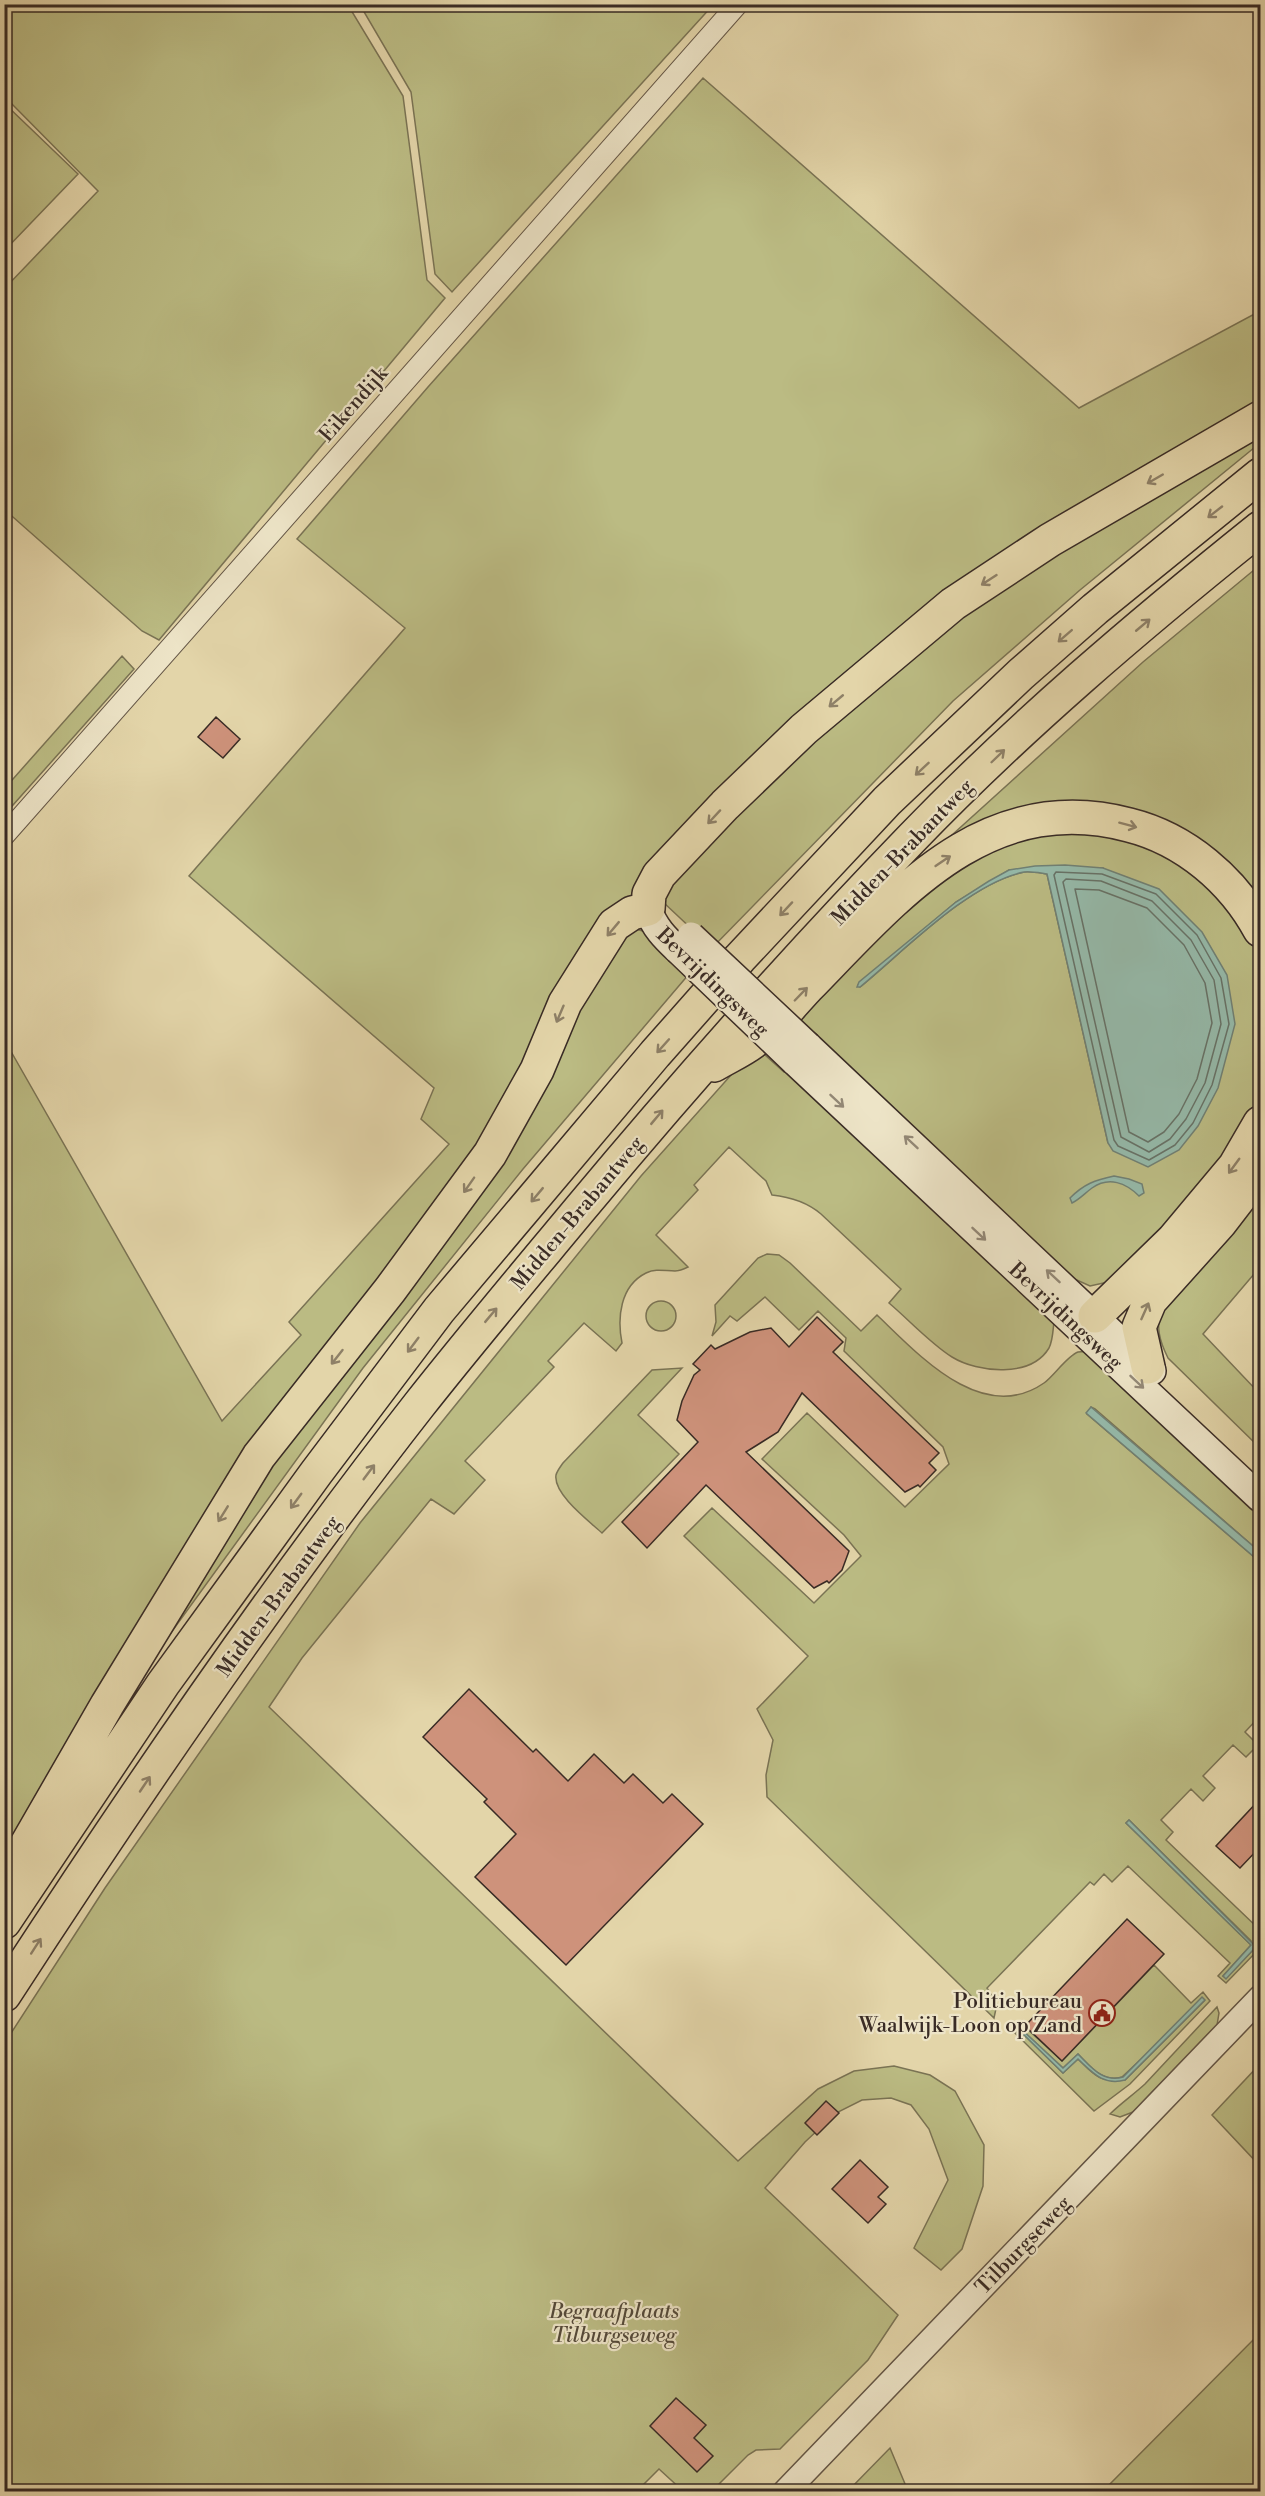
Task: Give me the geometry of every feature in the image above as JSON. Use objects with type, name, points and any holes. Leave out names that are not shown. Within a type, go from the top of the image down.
[{"type":"highway","points":[[4,1884],[107,1705],[259,1456],[390,1290],[490,1154],[537,1070],[565,1003],[614,925],[632,913],[648,909],[649,894],[659,875],[725,805],[804,729],[953,604],[1050,540],[1260,418]]},
{"type":"highway","name":"Midden-Brabantweg","points":[[4,1922],[163,1684],[316,1473],[439,1310],[663,1046],[740,958],[887,801],[1021,674],[1087,616],[1260,475]]},
{"type":"highway","name":"Midden-Brabantweg","points":[[4,1995],[194,1710],[356,1490],[470,1341],[689,1079],[914,836],[1056,701],[1129,636],[1260,528]]},
{"type":"highway","points":[[689,1079],[754,1042],[877,917],[943,860],[1003,828],[1037,819],[1108,819],[1152,831],[1187,851],[1220,876],[1248,907],[1260,930]]},
{"type":"highway","points":[[1095,1316],[1173,1240],[1235,1166],[1260,1123]]},
{"type":"highway","points":[[1148,1367],[1139,1327],[1150,1300],[1220,1223],[1260,1171]]},
{"type":"main road","name":"Bevrijdingsweg","points":[[648,909],[673,920],[684,943],[801,1053],[1260,1498]]},
{"type":"main road","name":"Bevrijdingsweg","points":[[801,1053],[1095,1316],[1260,1473]]},
{"type":"street","name":"Eikendijk","points":[[4,836],[738,4]]},
{"type":"street","name":"Tilburgseweg","points":[[785,2492],[1260,1998]]},
{"type":"green space","points":[[4,5],[348,5],[403,96],[427,280],[445,298],[159,640],[142,631],[5,510],[5,288],[98,191],[5,97]]},
{"type":"green space","points":[[360,5],[713,5],[452,292],[435,274],[411,92]]},
{"type":"green space","points":[[703,78],[1079,408],[1260,311],[1260,410],[1070,520],[640,887],[607,924],[523,1079],[5,1865],[5,1041],[222,1421],[301,1335],[289,1322],[449,1144],[421,1119],[434,1088],[189,876],[405,628],[297,539],[428,387]]},
{"type":"green space","points":[[4,103],[78,174],[5,250],[4,250]]},
{"type":"green space","points":[[1260,427],[1260,443],[1080,590],[953,701],[712,948],[663,902],[666,881],[911,646]]},
{"type":"green space","points":[[1260,565],[1260,913],[1113,810],[931,854],[1143,662]]},
{"type":"green space","points":[[122,656],[134,669],[5,814],[5,788]]},
{"type":"green space","points":[[1065,825],[1181,855],[1225,895],[1257,944],[1260,958],[1260,1098],[1244,1134],[1117,1280],[1090,1286],[1059,1272],[791,1011],[947,866]],"holes":[[[1103,868],[1108,1143],[1047,874],[1024,872],[981,890],[938,920],[860,987],[858,985],[956,902],[1009,870]]]},
{"type":"green space","points":[[636,929],[646,932],[689,974],[523,1169],[363,1368],[120,1703],[180,1593],[608,948]]},
{"type":"green space","name":"Begraafplaats Tilburgseweg","points":[[756,1047],[784,1072],[791,1073],[1054,1321],[1049,1348],[1041,1358],[1030,1364],[1004,1370],[976,1367],[944,1352],[889,1303],[901,1289],[816,1210],[798,1201],[772,1195],[766,1181],[729,1147],[694,1185],[698,1190],[656,1235],[688,1267],[677,1271],[650,1271],[631,1286],[622,1303],[620,1323],[622,1343],[616,1351],[584,1323],[548,1361],[554,1367],[465,1461],[485,1480],[454,1514],[431,1499],[302,1658],[269,1707],[738,2161],[818,2089],[854,2071],[894,2066],[930,2075],[955,2091],[984,2145],[983,2186],[962,2249],[941,2270],[914,2248],[948,2180],[929,2129],[911,2105],[891,2098],[862,2100],[836,2113],[805,2142],[765,2188],[898,2315],[868,2360],[780,2449],[756,2450],[712,2491],[683,2491],[659,2469],[636,2492],[5,2491],[4,2044],[105,1888],[360,1523],[641,1176]]},
{"type":"green space","points":[[1260,1187],[1260,1267],[1203,1334],[1260,1394],[1260,1448],[1168,1358],[1162,1345],[1159,1315],[1161,1308]]},
{"type":"green space","points":[[767,1254],[779,1255],[861,1331],[877,1315],[932,1365],[953,1380],[975,1391],[998,1396],[1021,1394],[1044,1383],[1074,1354],[1092,1351],[1260,1507],[1260,1552],[1095,1409],[1091,1407],[1087,1414],[1260,1562],[1260,1716],[1245,1732],[1258,1745],[1246,1757],[1233,1745],[1203,1776],[1215,1788],[1203,1801],[1191,1789],[1161,1820],[1173,1832],[1166,1840],[1260,1930],[1260,1948],[1226,1983],[1218,1976],[1230,1963],[1128,1866],[1112,1882],[1104,1874],[1094,1885],[1090,1882],[987,1988],[997,2004],[994,2018],[767,1797],[766,1775],[773,1740],[757,1709],[808,1656],[684,1536],[712,1508],[814,1603],[861,1556],[844,1535],[762,1459],[807,1413],[905,1507],[949,1464],[943,1447],[844,1351],[846,1338],[818,1311],[799,1330],[765,1297],[737,1321],[730,1316],[712,1336],[716,1322],[715,1305],[758,1258]],"holes":[[[1129,1820],[1251,1941],[1253,1950],[1226,1978],[1223,1976],[1251,1945],[1126,1823]]]},
{"type":"green space","points":[[661,1301],[672,1305],[676,1316],[672,1327],[661,1331],[650,1327],[646,1316],[650,1305]]},
{"type":"green space","points":[[682,1368],[638,1415],[679,1454],[602,1533],[566,1499],[557,1482],[557,1472],[652,1370]]},
{"type":"green space","points":[[1154,1965],[1191,2003],[1203,1992],[1210,2001],[1130,2084],[1094,2111],[1015,2033],[1019,2030],[1063,2073],[1078,2059],[1098,2077],[1125,2080],[1205,2000],[1122,2077],[1109,2078],[1097,2073],[1078,2054],[1063,2068],[1020,2028],[1023,2025],[1062,2061]]},
{"type":"green space","points":[[1217,2007],[1219,2013],[1217,2025],[1133,2112],[1120,2117],[1110,2114],[1145,2084]]},
{"type":"green space","points":[[1260,2064],[1260,2166],[1212,2115]]},
{"type":"green space","points":[[1260,2333],[1260,2482],[1251,2491],[1103,2491]]},
{"type":"green space","points":[[890,2448],[908,2491],[848,2491]]},
{"type":"water","points":[[1065,865],[1103,868],[1159,889],[1202,932],[1227,975],[1235,1024],[1218,1088],[1198,1126],[1179,1150],[1148,1167],[1113,1151],[1108,1143],[1047,874],[1024,872],[981,890],[938,920],[860,987],[857,987],[859,982],[956,902],[989,881],[1009,870]]},
{"type":"water","points":[[1114,1176],[1142,1184],[1144,1193],[1139,1196],[1123,1185],[1105,1182],[1098,1184],[1072,1203],[1070,1198],[1085,1186]]},
{"type":"water","points":[[1091,1407],[1260,1552],[1260,1562],[1086,1413]]},
{"type":"water","points":[[1129,1820],[1254,1945],[1253,1950],[1226,1979],[1223,1976],[1251,1945],[1126,1823]]},
{"type":"water","points":[[1202,1997],[1205,2000],[1125,2080],[1105,2080],[1078,2059],[1063,2073],[1019,2030],[1020,2028],[1063,2068],[1078,2054],[1103,2076],[1123,2077]]},
{"type":"building","points":[[216,717],[240,739],[223,758],[198,737]]},
{"type":"building","points":[[817,1317],[843,1342],[833,1352],[939,1453],[929,1463],[936,1470],[920,1487],[918,1485],[905,1492],[802,1393],[778,1432],[746,1452],[849,1551],[842,1570],[829,1583],[827,1581],[814,1588],[706,1485],[647,1548],[622,1522],[698,1442],[677,1420],[682,1401],[694,1375],[700,1370],[693,1364],[711,1345],[715,1349],[750,1332],[771,1328],[789,1347]]},
{"type":"building","points":[[469,1689],[533,1752],[536,1749],[568,1781],[594,1754],[624,1783],[633,1774],[663,1803],[672,1794],[703,1824],[566,1965],[475,1877],[516,1834],[484,1802],[487,1799],[423,1737]]},
{"type":"building","points":[[1260,1799],[1260,1847],[1240,1868],[1216,1846]]},
{"type":"building","points":[[1127,1919],[1164,1954],[1062,2061],[1025,2026]]},
{"type":"building","points":[[826,2101],[839,2113],[817,2135],[805,2123]]},
{"type":"building","points":[[860,2160],[888,2187],[878,2197],[886,2204],[868,2223],[832,2189]]},
{"type":"building","points":[[676,2398],[706,2425],[694,2438],[713,2456],[697,2472],[650,2426]]},
{"type":"place","name":"Politiebureau Waalwijk-Loon op Zand","points":[[1102,2013]]}]
